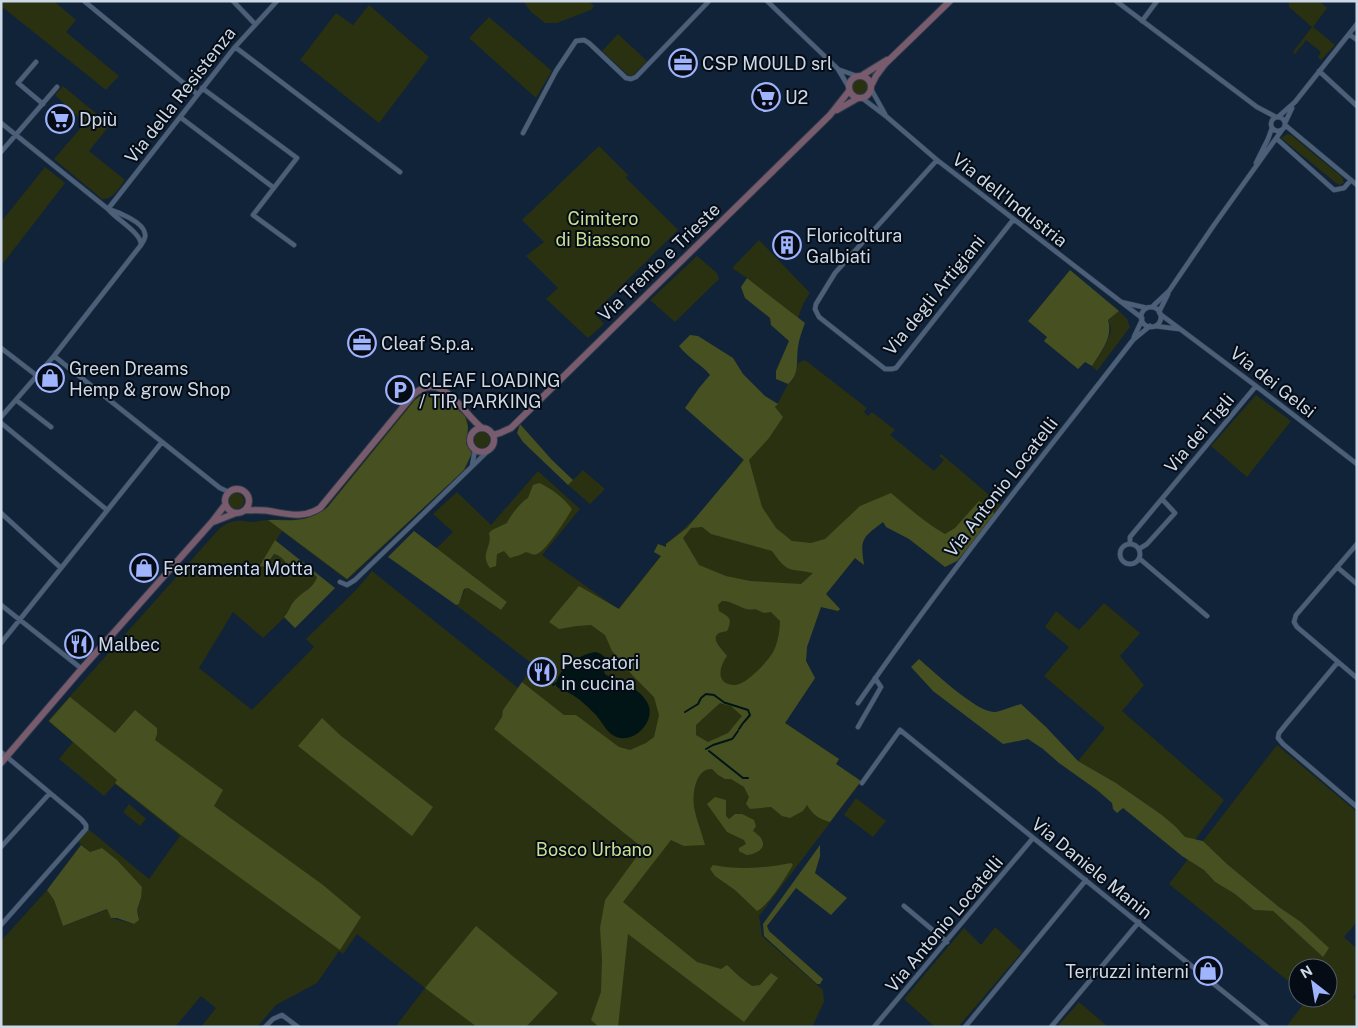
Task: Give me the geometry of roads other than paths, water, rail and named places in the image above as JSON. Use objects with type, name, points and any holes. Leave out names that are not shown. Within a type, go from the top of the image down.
[{"type":"street","points":[[84,1],[197,94]]},
{"type":"street","points":[[233,1],[255,24]]},
{"type":"street","name":"Via della Resistenza","points":[[108,209],[234,47],[277,1]]},
{"type":"street","points":[[523,133],[556,71],[576,42],[584,40],[590,44],[626,78],[631,79],[709,1]]},
{"type":"street","points":[[767,1],[838,69],[853,96],[860,98]]},
{"type":"street","name":"Via Trento e Trieste","points":[[830,115],[869,93],[876,76],[894,55],[950,1]]},
{"type":"street","points":[[1116,1],[1264,111],[1283,118],[1285,124],[1357,185]]},
{"type":"street","points":[[1142,20],[1157,1]]},
{"type":"street","points":[[1249,175],[1268,139],[1271,125],[1277,117],[1295,102],[1357,24]]},
{"type":"street","points":[[1349,34],[1357,40]]},
{"type":"street","points":[[234,47],[400,172]]},
{"type":"street","name":"Via Trento e Trieste","points":[[492,447],[830,115],[849,89],[851,80],[894,55]]},
{"type":"street","points":[[36,62],[18,83],[43,104]]},
{"type":"street","points":[[838,69],[866,77],[871,87]]},
{"type":"street","points":[[1319,71],[1357,106]]},
{"type":"street","points":[[1,152],[57,87]]},
{"type":"street","name":"Via dell'Industria","points":[[871,87],[887,117]]},
{"type":"street","points":[[202,88],[296,158],[253,215],[294,244]]},
{"type":"street","name":"Via dell'Industria","points":[[860,98],[887,117],[937,160],[1142,319]]},
{"type":"street","points":[[1152,326],[1160,320],[1160,313],[1169,291],[1249,175],[1277,139],[1295,102]]},
{"type":"street","points":[[1264,111],[1276,131],[1282,130]]},
{"type":"street","points":[[180,117],[274,188]]},
{"type":"street","points":[[1,123],[108,209],[138,236],[141,245]]},
{"type":"street","points":[[1277,139],[1334,190],[1344,188],[1351,180]]},
{"type":"street","points":[[1270,148],[1279,144],[1283,145]]},
{"type":"street","name":"Via degli Artigiani","points":[[937,160],[836,273],[816,304],[815,309],[819,317],[885,369],[892,370],[896,368],[1013,220]]},
{"type":"street","points":[[1,417],[54,356],[146,237],[143,228],[121,212],[108,209]]},
{"type":"street","points":[[1169,291],[1142,314],[1142,319],[1145,325],[1183,330]]},
{"type":"street","points":[[1119,302],[1150,308],[1160,313]]},
{"type":"street","name":"Via dei Gelsi","points":[[1160,313],[1357,464]]},
{"type":"street","name":"Via Antonio Locatelli","points":[[1134,340],[1142,319]]},
{"type":"street","name":"Via Antonio Locatelli","points":[[858,704],[892,653],[964,557],[1134,340],[1152,326]]},
{"type":"street","points":[[1,348],[36,376]]},
{"type":"street","points":[[54,356],[220,488],[229,492]]},
{"type":"street","name":"Via dei Tigli","points":[[1140,559],[1128,564],[1123,562],[1121,550],[1124,546],[1130,544],[1130,537],[1256,386]]},
{"type":"street","points":[[212,522],[245,510],[267,511],[296,516],[312,513],[320,508],[410,398],[421,389],[434,387],[443,390],[457,401],[482,428],[489,430],[493,434],[492,447],[355,580],[347,585],[340,582]]},
{"type":"street","points":[[16,400],[50,427]]},
{"type":"street","points":[[468,414],[473,432],[471,441],[475,450],[472,467]]},
{"type":"street","points":[[1,423],[106,510]]},
{"type":"street","points":[[473,432],[482,428]]},
{"type":"street","name":"Via Trento e Trieste","points":[[493,434],[508,430]]},
{"type":"street","points":[[1,643],[162,442]]},
{"type":"street","points":[[475,450],[484,452],[492,447]]},
{"type":"street","points":[[1345,456],[1357,458]]},
{"type":"street","points":[[1,763],[4,755],[212,522],[225,505],[225,498],[229,492],[234,489],[242,490],[248,494],[250,501],[267,511]]},
{"type":"street","name":"Via dei Tigli","points":[[1138,549],[1147,544],[1175,513],[1162,499]]},
{"type":"street","points":[[245,510],[250,501]]},
{"type":"street","points":[[225,505],[230,511],[236,513]]},
{"type":"street","points":[[1,513],[61,568]]},
{"type":"street","points":[[1130,544],[1135,545],[1141,553],[1140,559],[1207,616]]},
{"type":"street","points":[[1357,544],[1296,615],[1294,622],[1297,627],[1357,678]]},
{"type":"street","points":[[1337,567],[1357,584]]},
{"type":"street","points":[[1,605],[82,669]]},
{"type":"street","points":[[1338,662],[1279,733],[1278,738],[1282,744],[1357,807]]},
{"type":"street","points":[[858,727],[881,686],[875,678]]},
{"type":"street","name":"Via Daniele Manin","points":[[862,783],[900,730],[1267,1027]]},
{"type":"street","points":[[1,925],[86,829],[86,825],[81,819],[4,755]]},
{"type":"street","points":[[1,847],[50,793]]},
{"type":"street","name":"Via Antonio Locatelli","points":[[874,1027],[1033,838]]},
{"type":"street","points":[[965,1027],[1086,880]]},
{"type":"street","points":[[904,906],[946,942]]},
{"type":"street","points":[[1,915],[6,920]]},
{"type":"street","points":[[1051,1027],[1139,922]]},
{"type":"street","points":[[265,1027],[273,1019],[282,1015],[298,1027]]},
{"type":"waterway","points":[[685,712],[698,704],[706,694],[714,695],[725,703]]},
{"type":"waterway","points":[[726,703],[748,710],[750,715],[744,722]]},
{"type":"waterway","points":[[739,729],[743,723]]},
{"type":"waterway","points":[[733,738],[738,731]]},
{"type":"waterway","points":[[706,749],[732,739]]},
{"type":"waterway","points":[[709,751],[743,778],[748,778]]},
{"type":"place","name":"CSP MOULD srl","points":[[683,63]]},
{"type":"place","name":"U2","points":[[766,97]]},
{"type":"place","name":"Dpiù","points":[[60,119]]},
{"type":"place","name":"Floricoltura Galbiati","points":[[787,245]]},
{"type":"place","name":"Cleaf S.p.a.","points":[[362,343]]},
{"type":"place","name":"Green Dreams Hemp & grow Shop","points":[[50,378]]},
{"type":"place","name":"CLEAF LOADING / TIR PARKING","points":[[400,390]]},
{"type":"place","name":"Ferramenta Motta","points":[[144,568]]},
{"type":"place","name":"Malbec","points":[[79,644]]},
{"type":"place","name":"Pescatori in cucina","points":[[542,672]]},
{"type":"place","name":"Terruzzi interni","points":[[1208,971]]},
{"type":"park label","name":"Cimitero di Biassono","points":[[603,228]]},
{"type":"park label","name":"Bosco Urbano","points":[[594,849]]}]
